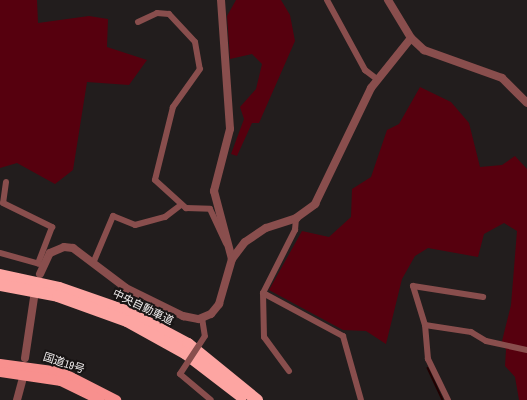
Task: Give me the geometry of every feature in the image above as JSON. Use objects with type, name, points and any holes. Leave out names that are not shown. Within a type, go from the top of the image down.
[{"type":"highway","points":[[0,268],[105,297],[144,314],[157,326]]},
{"type":"highway","name":"中央自動車道","points":[[0,275],[96,299],[157,326],[206,357],[257,400]]},
{"type":"highway","name":"中央自動車道","points":[[0,285],[91,306],[162,339],[201,365],[245,400]]},
{"type":"highway","name":"国道19号","points":[[0,364],[61,372],[116,400]]},
{"type":"highway","points":[[201,365],[234,400]]},
{"type":"highway","name":"国道19号","points":[[0,372],[61,381],[100,400]]},
{"type":"street","points":[[221,0],[230,129],[214,191],[226,244]]},
{"type":"street","points":[[327,0],[365,70],[377,79]]},
{"type":"street","points":[[388,0],[411,38],[429,53],[502,78],[527,103]]},
{"type":"street","points":[[138,22],[157,13],[169,14],[195,42],[200,69],[173,107],[155,180],[181,205],[210,209],[232,258]]},
{"type":"street","points":[[40,264],[50,254],[64,247],[78,249],[134,292],[183,316],[202,318],[220,304],[232,258],[245,242],[266,228],[296,218],[315,204],[377,79],[411,38]]},
{"type":"street","points":[[6,182],[3,203],[52,227],[40,264],[40,274]]},
{"type":"street","points":[[94,261],[114,216],[135,225],[165,217],[181,205]]},
{"type":"street","points":[[289,371],[264,337],[263,293],[296,230],[296,218]]},
{"type":"street","points":[[0,253],[40,264]]},
{"type":"street","points":[[448,400],[428,359],[424,325],[413,286],[483,297]]},
{"type":"street","points":[[263,293],[343,336],[361,400]]},
{"type":"street","points":[[25,358],[34,298]]},
{"type":"street","points":[[202,318],[205,336],[180,374],[211,400]]},
{"type":"street","points":[[424,325],[472,332],[486,341],[527,350]]},
{"type":"street","points":[[17,400],[22,381]]},
{"type":"shaded area","points":[[0,0],[37,0],[38,23],[89,16],[108,19],[107,47],[147,60],[129,85],[87,82],[73,170],[55,184],[17,163],[0,168]]},
{"type":"shaded area","points":[[236,0],[281,0],[290,15],[295,41],[259,123],[252,123],[237,156],[231,154],[244,119],[240,107],[256,89],[262,64],[252,54],[230,59],[227,16]]},
{"type":"shaded area","points":[[420,87],[451,102],[469,123],[480,167],[502,165],[515,156],[527,169],[527,400],[519,400],[515,377],[505,366],[506,350],[502,341],[511,305],[517,231],[504,223],[484,234],[478,257],[428,248],[415,256],[402,279],[386,344],[366,331],[343,330],[269,290],[302,231],[329,237],[351,217],[352,189],[371,177],[387,130],[399,124]]},
{"type":"waterway","points":[[428,368],[443,400]]}]
